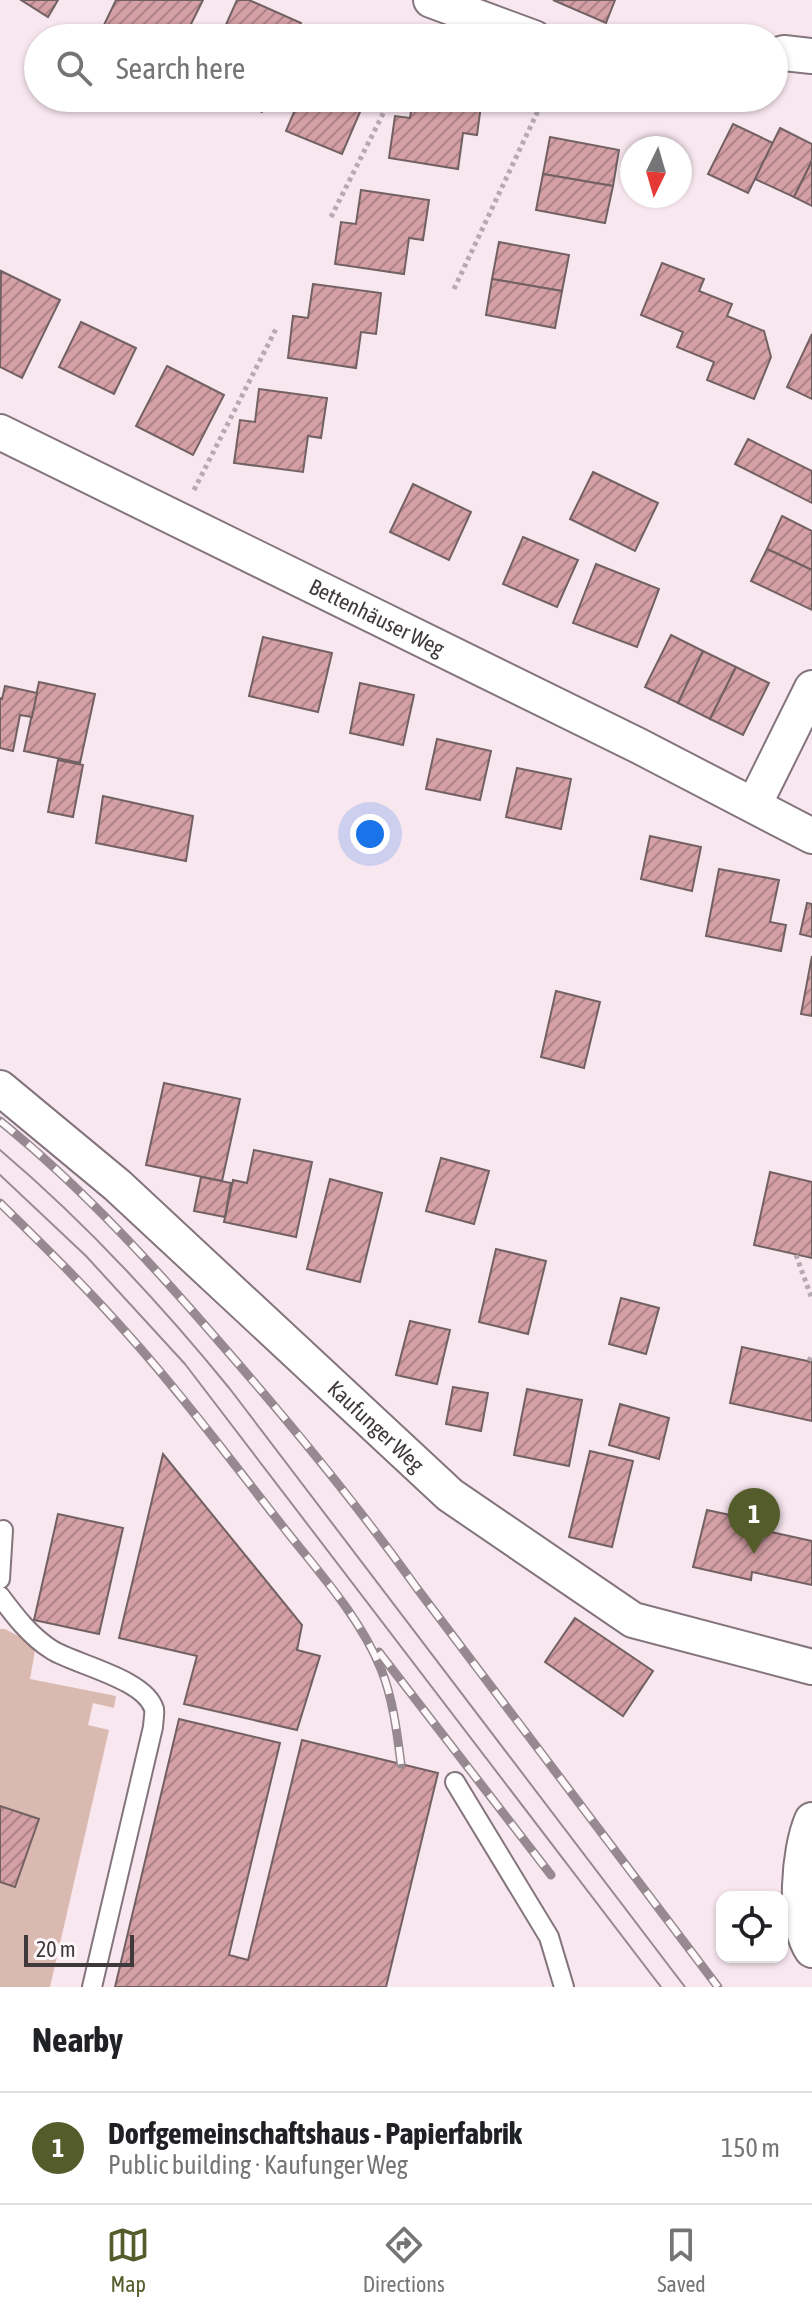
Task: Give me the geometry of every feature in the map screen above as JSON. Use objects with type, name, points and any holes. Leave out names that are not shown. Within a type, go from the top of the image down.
[{"type":"street","points":[[431,0],[496,24]]},
{"type":"street","points":[[788,53],[812,56]]},
{"type":"street","name":"Bettenhäuser Weg","points":[[0,432],[812,836]]},
{"type":"street","points":[[754,805],[812,688]]},
{"type":"street","name":"Kaufunger Weg","points":[[0,1088],[117,1185],[450,1495],[633,1620],[812,1667]]},
{"type":"street","points":[[812,1820],[806,1833],[799,1895],[806,1942],[812,1950]]},
{"type":"lane","points":[[0,1579],[3,1530]]},
{"type":"lane","points":[[0,1596],[22,1625],[51,1650],[126,1683],[145,1695],[154,1710],[153,1727],[92,1987]]},
{"type":"lane","points":[[455,1782],[549,1937],[564,1987]]},
{"type":"path","points":[[331,217],[384,112]]},
{"type":"path","points":[[454,289],[537,112]]},
{"type":"path","points":[[179,519],[277,327]]},
{"type":"path","points":[[796,1255],[812,1299]]},
{"type":"shaded area","points":[[0,1629],[36,1645],[30,1679],[116,1696],[114,1708],[93,1703],[88,1725],[109,1730],[50,1987],[0,1987]]},
{"type":"building","points":[[21,0],[58,0],[48,17]]},
{"type":"building","points":[[116,0],[203,0],[191,24],[104,24]]},
{"type":"building","points":[[237,0],[249,0],[301,23],[301,24],[226,24]]},
{"type":"building","points":[[553,0],[615,0],[606,23]]},
{"type":"building","points":[[294,112],[360,112],[342,154],[286,131]]},
{"type":"building","points":[[411,112],[480,112],[477,135],[463,133],[458,169],[389,158],[395,116],[410,118]]},
{"type":"building","points":[[733,124],[773,143],[748,193],[708,174]]},
{"type":"building","points":[[780,128],[812,144],[812,161],[794,197],[755,179]]},
{"type":"building","points":[[550,137],[619,150],[613,186],[543,174]]},
{"type":"building","points":[[812,161],[812,206],[794,197]]},
{"type":"building","points":[[543,174],[613,186],[605,223],[536,210]]},
{"type":"building","points":[[361,190],[429,200],[423,240],[409,238],[404,274],[335,264],[341,222],[356,224]]},
{"type":"building","points":[[499,242],[569,255],[562,291],[492,279]]},
{"type":"building","points":[[662,263],[704,279],[699,291],[732,304],[727,316],[764,331],[771,357],[754,399],[707,380],[714,362],[677,347],[683,332],[641,315]]},
{"type":"building","points":[[1,271],[60,300],[22,378],[0,367]]},
{"type":"building","points":[[492,279],[562,291],[555,328],[486,315]]},
{"type":"building","points":[[313,284],[381,293],[376,334],[361,332],[356,368],[288,358],[293,316],[308,318]]},
{"type":"building","points":[[81,322],[136,348],[114,394],[59,367]]},
{"type":"building","points":[[812,334],[812,399],[787,387]]},
{"type":"building","points":[[167,366],[224,395],[193,455],[136,426]]},
{"type":"building","points":[[259,389],[327,398],[321,438],[308,436],[303,472],[234,463],[240,420],[255,422]]},
{"type":"building","points":[[748,439],[812,471],[812,503],[735,464]]},
{"type":"building","points":[[593,472],[658,503],[635,551],[570,519]]},
{"type":"building","points":[[413,484],[471,512],[449,560],[390,532]]},
{"type":"building","points":[[782,516],[812,531],[812,570],[767,549]]},
{"type":"building","points":[[523,537],[578,560],[557,607],[503,584]]},
{"type":"building","points":[[767,549],[812,570],[812,610],[751,581]]},
{"type":"building","points":[[596,564],[659,589],[637,647],[573,623]]},
{"type":"building","points":[[671,635],[703,651],[678,703],[645,687]]},
{"type":"building","points":[[263,637],[332,653],[318,712],[249,696]]},
{"type":"building","points":[[703,651],[736,667],[710,719],[678,703]]},
{"type":"building","points":[[736,667],[769,683],[743,735],[710,719]]},
{"type":"building","points":[[39,682],[95,694],[80,763],[24,751]]},
{"type":"building","points":[[360,683],[414,695],[403,745],[350,733]]},
{"type":"building","points":[[5,686],[37,693],[32,717],[20,715],[13,751],[0,748],[0,698]]},
{"type":"building","points":[[437,739],[491,751],[480,800],[426,789]]},
{"type":"building","points":[[58,760],[83,765],[73,817],[48,812]]},
{"type":"building","points":[[517,768],[571,779],[561,829],[506,817]]},
{"type":"building","points":[[103,796],[193,816],[186,861],[96,843]]},
{"type":"building","points":[[650,836],[701,847],[692,891],[641,879]]},
{"type":"building","points":[[719,869],[779,880],[770,922],[786,925],[781,951],[706,936]]},
{"type":"building","points":[[807,903],[812,904],[812,937],[800,934]]},
{"type":"building","points":[[812,956],[812,1016],[801,1014]]},
{"type":"building","points":[[556,991],[600,1002],[584,1068],[541,1057]]},
{"type":"building","points":[[164,1083],[240,1099],[222,1181],[146,1165]]},
{"type":"building","points":[[254,1150],[312,1162],[296,1237],[224,1222],[233,1180],[247,1183]]},
{"type":"building","points":[[441,1158],[489,1171],[474,1224],[426,1211]]},
{"type":"building","points":[[770,1172],[812,1182],[812,1258],[754,1245]]},
{"type":"building","points":[[201,1177],[231,1183],[225,1217],[194,1211]]},
{"type":"building","points":[[330,1179],[382,1193],[360,1282],[307,1269]]},
{"type":"building","points":[[496,1249],[546,1261],[528,1334],[479,1322]]},
{"type":"building","points":[[621,1298],[659,1308],[646,1354],[609,1344]]},
{"type":"building","points":[[410,1321],[450,1330],[437,1384],[396,1375]]},
{"type":"building","points":[[742,1347],[812,1362],[812,1421],[730,1403]]},
{"type":"building","points":[[453,1387],[488,1393],[481,1431],[446,1424]]},
{"type":"building","points":[[527,1389],[582,1400],[569,1466],[514,1455]]},
{"type":"building","points":[[620,1404],[669,1418],[659,1459],[609,1445]]},
{"type":"building","points":[[590,1451],[633,1461],[612,1547],[569,1537]]},
{"type":"building","points":[[163,1454],[302,1625],[297,1650],[320,1656],[297,1730],[184,1704],[197,1656],[119,1638]]},
{"type":"building","points":[[707,1510],[763,1522],[762,1530],[812,1541],[812,1585],[752,1572],[751,1580],[693,1567]]},
{"type":"building","points":[[58,1514],[123,1528],[99,1634],[34,1620]]},
{"type":"building","points":[[575,1618],[653,1671],[623,1716],[545,1662]]},
{"type":"building","points":[[179,1719],[280,1743],[229,1955],[248,1960],[302,1740],[438,1773],[386,1987],[115,1987]]},
{"type":"building","points":[[0,1806],[39,1819],[15,1887],[0,1882]]},
{"type":"tram line","points":[[0,1150],[121,1264],[230,1389],[685,1987]]},
{"type":"tram line","points":[[0,1175],[86,1256],[185,1364],[661,1987]]},
{"type":"railway","points":[[0,1121],[60,1173],[116,1228],[196,1315],[297,1434],[370,1525],[718,1987]]},
{"type":"railway","points":[[0,1203],[84,1286],[151,1361],[347,1609],[371,1648],[385,1680],[401,1764]]},
{"type":"railway","points":[[379,1652],[551,1875]]},
{"type":"place","name":"Dorfgemeinschaftshaus - Papierfabrik","points":[[754,1554]]}]
